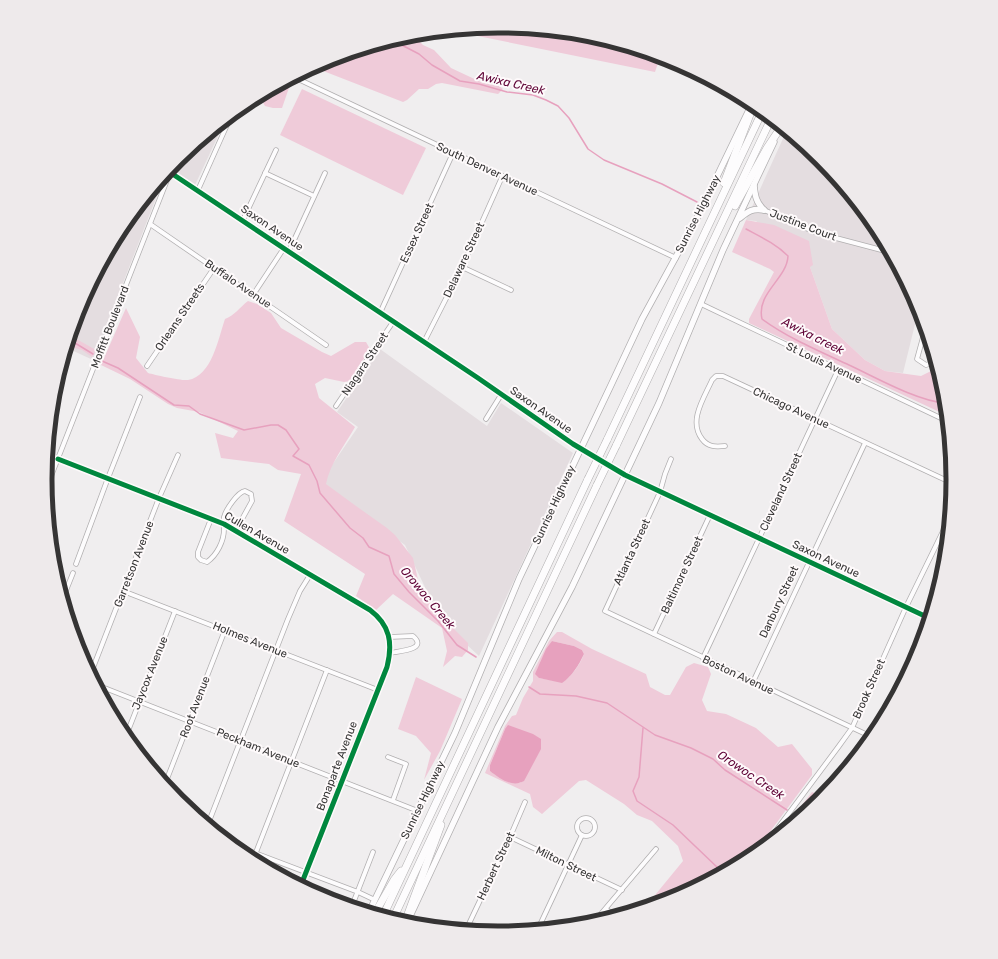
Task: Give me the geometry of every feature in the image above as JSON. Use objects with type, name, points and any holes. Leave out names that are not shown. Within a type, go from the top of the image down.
[{"type":"highway","points":[[715,212],[751,111]]},
{"type":"highway","name":"Sunrise Highway","points":[[385,911],[760,117]]},
{"type":"highway","points":[[396,914],[769,124]]},
{"type":"highway","points":[[725,219],[736,204],[766,148],[778,131]]},
{"type":"highway","points":[[408,916],[450,799]]},
{"type":"highway","points":[[378,909],[394,880],[407,863]]},
{"type":"main road","name":"Sunrise Highway","points":[[371,907],[462,716],[522,572],[636,331],[702,208],[750,110]]},
{"type":"main road","points":[[409,916],[498,727],[569,593],[625,475],[669,381],[723,250],[779,132]]},
{"type":"main road","points":[[754,184],[755,199],[764,210]]},
{"type":"main road","points":[[738,219],[749,211],[758,209],[764,210]]},
{"type":"street","name":"South Denver Avenue","points":[[300,80],[502,177],[676,258]]},
{"type":"street","points":[[198,190],[225,126]]},
{"type":"street","points":[[243,220],[276,150]]},
{"type":"street","name":"Essex Street","points":[[380,313],[453,153]]},
{"type":"street","points":[[265,173],[314,196]]},
{"type":"street","points":[[253,295],[286,249],[325,173]]},
{"type":"street","name":"Saxon Avenue","points":[[173,174],[243,220],[581,449],[625,475],[924,616]]},
{"type":"street","name":"Delaware Street","points":[[424,342],[462,267],[502,177]]},
{"type":"street","name":"Moffitt Boulevard","points":[[52,473],[165,183]]},
{"type":"street","name":"Justine Court","points":[[764,210],[817,233],[882,250]]},
{"type":"street","name":"Buffalo Avenue","points":[[150,224],[326,345]]},
{"type":"street","points":[[462,267],[511,290]]},
{"type":"street","name":"Orleans Streets","points":[[147,366],[214,268]]},
{"type":"street","name":"St Louis Avenue","points":[[701,304],[942,418]]},
{"type":"street","name":"Niagara Street","points":[[336,406],[393,322]]},
{"type":"street","points":[[923,338],[917,359],[926,365],[930,364]]},
{"type":"street","name":"Cleveland Street","points":[[703,658],[838,370]]},
{"type":"street","name":"Chicago Avenue","points":[[725,446],[713,447],[706,444],[700,437],[696,428],[697,414],[712,380],[716,376],[723,376],[946,480]]},
{"type":"street","points":[[486,419],[501,395]]},
{"type":"street","points":[[76,564],[140,397]]},
{"type":"street","name":"Danbury Street","points":[[753,682],[865,443]]},
{"type":"street","name":"Garretson Avenue","points":[[94,666],[159,498],[178,455]]},
{"type":"street","name":"Cullen Avenue","points":[[58,459],[210,518],[236,530],[378,616],[384,624],[389,637],[390,653]]},
{"type":"street","name":"Atlanta Street","points":[[605,611],[660,492],[671,459]]},
{"type":"street","points":[[210,518],[198,552],[198,557],[204,562],[211,559],[219,548],[222,539],[224,516],[238,494],[245,491],[251,494],[252,501],[236,530]]},
{"type":"street","name":"Baltimore Street","points":[[654,634],[710,515]]},
{"type":"street","name":"Brook Street","points":[[778,828],[852,728],[906,607],[943,532]]},
{"type":"street","points":[[67,589],[73,573]]},
{"type":"street","points":[[210,819],[300,591],[310,575]]},
{"type":"street","name":"Holmes Avenue","points":[[123,591],[378,690]]},
{"type":"street","name":"Jaycox Avenue","points":[[129,729],[175,611]]},
{"type":"street","name":"Boston Avenue","points":[[605,611],[866,734]]},
{"type":"street","name":"Root Avenue","points":[[167,778],[226,630]]},
{"type":"street","points":[[389,637],[413,636],[417,642],[415,648],[411,650],[390,653]]},
{"type":"street","name":"Bonaparte Avenue","points":[[303,880],[387,667],[390,653]]},
{"type":"street","points":[[256,853],[327,670]]},
{"type":"street","name":"Peckham Avenue","points":[[105,688],[418,811]]},
{"type":"street","points":[[388,757],[406,764],[393,800]]},
{"type":"street","name":"Herbert Street","points":[[468,925],[525,802]]},
{"type":"street","points":[[585,818],[590,819],[594,823],[595,828],[593,833],[588,836],[582,835],[578,831],[580,821],[585,818]]},
{"type":"street","points":[[540,924],[582,835]]},
{"type":"street","name":"Milton Street","points":[[510,837],[622,890]]},
{"type":"street","points":[[602,914],[656,849]]},
{"type":"street","points":[[252,852],[358,892],[374,900]]},
{"type":"street","points":[[354,902],[373,852]]},
{"type":"street","points":[[606,909],[610,912]]},
{"type":"shaded area","points":[[469,34],[528,34],[586,42],[615,48],[658,63],[655,72]]},
{"type":"shaded area","points":[[419,41],[423,45],[434,50],[451,68],[483,83],[499,86],[503,89],[498,94],[442,83],[436,84],[428,89],[419,89],[403,102],[321,70],[383,48]]},
{"type":"shaded area","points":[[290,86],[282,108],[265,106],[262,101]]},
{"type":"shaded area","points":[[302,89],[426,148],[403,195],[280,135]]},
{"type":"shaded area","points":[[220,131],[195,185],[176,171]]},
{"type":"shaded area","points":[[784,136],[815,164],[835,185],[870,231],[886,256],[916,320],[903,373],[885,371],[865,360],[832,329],[810,267],[756,221],[746,220]]},
{"type":"shaded area","points":[[159,190],[93,360],[72,350],[86,309],[112,256],[128,231]]},
{"type":"shaded area","points":[[746,220],[774,225],[809,241],[813,265],[810,267],[832,329],[865,360],[885,371],[921,376],[932,371],[941,412],[749,323],[749,319],[774,272],[732,252]]},
{"type":"shaded area","points":[[248,301],[257,304],[271,313],[281,328],[331,356],[355,342],[366,342],[370,349],[350,381],[344,382],[325,378],[315,384],[319,398],[355,427],[334,461],[326,484],[395,535],[413,558],[419,584],[434,609],[468,643],[468,650],[462,657],[455,656],[443,667],[447,651],[442,628],[393,594],[376,610],[356,596],[365,574],[284,521],[301,474],[278,470],[269,464],[221,458],[215,433],[233,438],[238,431],[199,412],[177,408],[168,404],[130,379],[101,365],[126,308],[140,337],[136,358],[148,373],[185,380],[196,377],[203,372],[213,356],[225,319],[234,314]]},
{"type":"shaded area","points":[[75,338],[96,350],[92,357],[82,350],[73,347]]},
{"type":"shaded area","points":[[380,349],[487,426],[501,403],[573,453],[479,656],[441,621],[405,545],[319,484],[358,427],[337,412]]},
{"type":"shaded area","points":[[557,632],[562,632],[592,649],[646,674],[650,687],[665,695],[670,695],[686,667],[694,663],[708,667],[711,674],[702,700],[707,711],[726,714],[756,728],[778,747],[792,744],[812,769],[812,775],[765,838],[747,851],[696,880],[652,899],[683,861],[678,846],[652,821],[637,815],[624,804],[586,780],[579,781],[542,814],[533,807],[530,794],[485,773],[505,726],[512,716],[516,715],[523,698],[533,681],[533,672],[549,641]],"holes":[[[552,641],[574,646],[582,650],[584,654],[575,670],[569,677],[562,682],[539,678]],[[505,729],[525,779],[520,783],[513,783],[490,771],[490,765]]]},
{"type":"shaded area","points":[[552,641],[574,646],[582,650],[584,654],[575,670],[562,683],[539,678],[535,674],[546,649]]},
{"type":"shaded area","points":[[416,677],[462,699],[440,751],[424,780],[431,753],[416,736],[398,729]]},
{"type":"shaded area","points":[[508,725],[533,734],[541,739],[541,749],[524,781],[519,783],[510,783],[490,771],[490,765]]},
{"type":"shaded area","points":[[812,792],[816,794],[815,795],[797,812]]},
{"type":"waterway","name":"Awixa Creek","points":[[400,44],[419,54],[432,65],[460,81],[479,84],[507,92],[533,95],[558,106],[569,118],[588,149],[604,160],[662,184],[697,202]]},
{"type":"waterway","name":"Awixa creek","points":[[746,229],[773,244],[788,256],[783,272],[763,301],[761,310],[762,319],[804,344],[896,388],[922,398],[939,402]]},
{"type":"waterway","name":"Orowoc Creek","points":[[74,343],[93,354]]},
{"type":"waterway","name":"Orowoc Creek","points":[[102,361],[118,368],[174,405],[189,406],[200,414],[244,430],[271,425],[278,425],[286,430],[299,449],[293,456],[309,465],[317,481],[320,493],[350,528],[363,538],[369,547],[389,556],[394,574],[409,592],[438,621],[457,645],[476,657]]},
{"type":"waterway","name":"Orowoc Creek","points":[[529,687],[540,694],[576,696],[607,703],[655,735],[691,748],[713,759],[725,770],[787,810]]},
{"type":"waterway","points":[[643,728],[639,777],[633,791],[637,801],[673,825],[718,868]]},
{"type":"cycle path","points":[[173,174],[478,378],[573,444],[625,475],[924,616]]},
{"type":"cycle path","points":[[58,459],[224,524],[370,610],[377,616],[386,628],[390,642],[387,667],[303,880]]}]
